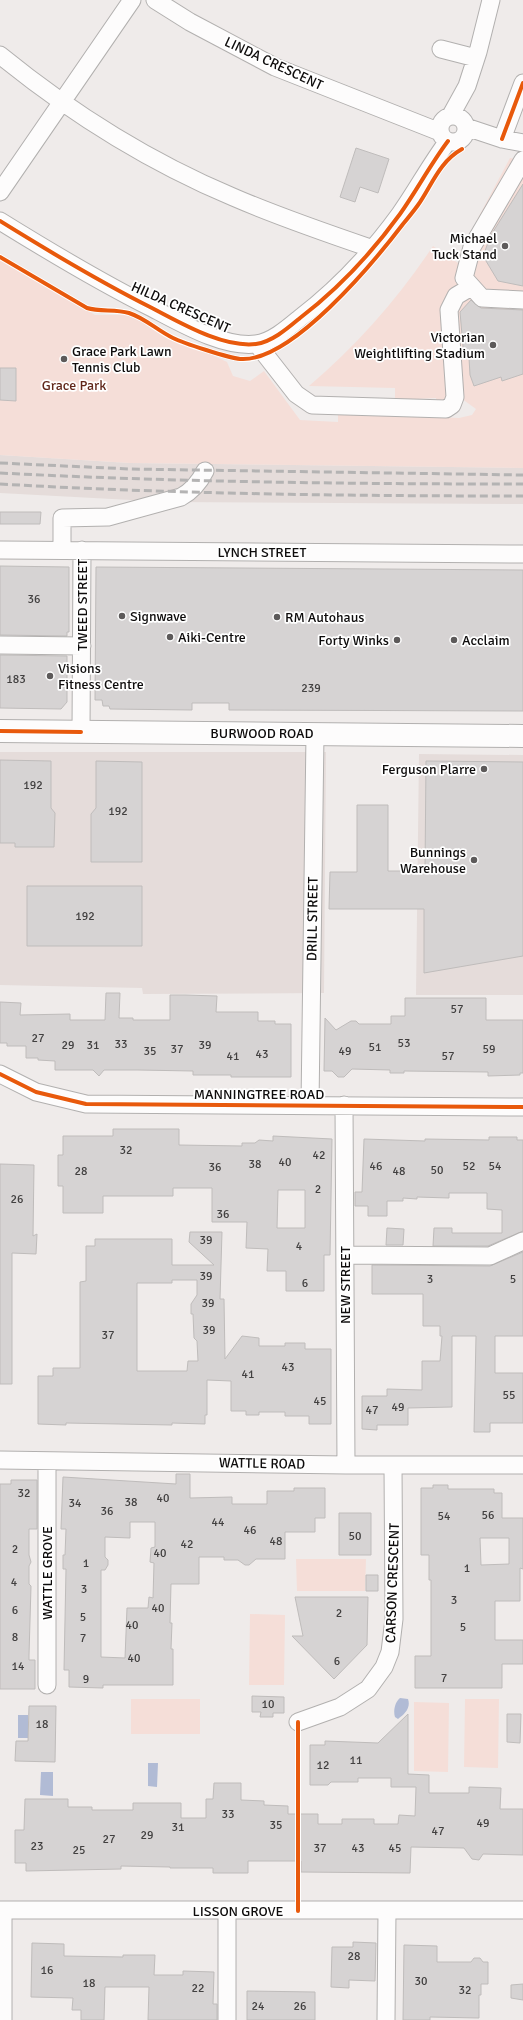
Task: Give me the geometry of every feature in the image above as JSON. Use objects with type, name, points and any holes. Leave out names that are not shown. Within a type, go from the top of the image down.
[{"type":"main road","name":"BURWOOD ROAD","points":[[0,732],[523,736]]},
{"type":"street","points":[[0,192],[132,0]]},
{"type":"street","name":"LINDA CRESCENT","points":[[155,0],[190,22],[275,67],[398,115],[523,143]]},
{"type":"street","name":"HILDA CRESCENT","points":[[0,221],[108,286],[171,318],[226,341],[241,344],[257,344],[268,340],[288,328],[322,301],[373,249],[400,213],[451,128],[476,58],[491,0]]},
{"type":"street","points":[[441,49],[476,58]]},
{"type":"street","points":[[0,55],[63,102],[142,152],[187,176],[279,216],[373,249]]},
{"type":"street","points":[[502,139],[523,83]]},
{"type":"street","points":[[523,160],[472,247],[464,278],[482,298],[523,300]]},
{"type":"street","points":[[257,344],[296,394],[312,405],[450,408],[454,402],[455,387],[449,310],[456,296],[472,287]]},
{"type":"street","points":[[62,550],[62,518],[108,517],[181,497],[190,492],[205,471]]},
{"type":"street","name":"LYNCH STREET","points":[[0,550],[523,554]]},
{"type":"street","name":"TWEED STREET","points":[[82,550],[82,732]]},
{"type":"street","points":[[0,645],[82,646]]},
{"type":"street","name":"DRILL STREET","points":[[310,1105],[315,734]]},
{"type":"street","name":"MANNINGTREE ROAD","points":[[0,1074],[36,1092],[86,1104],[523,1107]]},
{"type":"street","name":"NEW STREET","points":[[344,1105],[346,1465]]},
{"type":"street","points":[[345,1255],[490,1256],[523,1241]]},
{"type":"street","name":"WATTLE ROAD","points":[[0,1460],[394,1466],[523,1465]]},
{"type":"street","name":"WATTLE GROVE","points":[[46,1461],[47,1685]]},
{"type":"street","name":"CARSON CRESCENT","points":[[298,1722],[340,1707],[368,1689],[384,1667],[390,1652],[394,1619],[394,1466]]},
{"type":"street","points":[[2,1910],[3,2020]]},
{"type":"street","name":"LISSON GROVE","points":[[2,1910],[523,1910]]},
{"type":"street","points":[[227,1911],[227,2020]]},
{"type":"street","points":[[386,2020],[387,1911]]},
{"type":"shaded area","points":[[0,455],[130,463],[523,468],[523,504],[168,502],[0,493]]},
{"type":"shaded area","points":[[0,752],[326,752],[324,993],[143,994],[142,988],[0,985]]},
{"type":"shaded area","name":"Bunnings Warehouse","points":[[419,754],[523,755],[523,995],[416,995]]},
{"type":"green space","name":"Grace Park","points":[[510,158],[523,160],[523,468],[130,463],[0,455],[0,259],[95,315],[127,315],[227,362],[233,376],[250,381],[264,371],[300,420],[338,422],[338,413],[459,418],[472,415],[476,409],[447,388],[447,396],[442,402],[437,403],[436,398],[395,400],[395,388],[309,386],[344,354],[376,320],[420,266],[433,246],[458,263],[478,218]]},
{"type":"green space","points":[[296,1559],[366,1559],[365,1591],[297,1591]]},
{"type":"green space","points":[[250,1614],[285,1615],[284,1685],[249,1685]]},
{"type":"green space","points":[[131,1699],[200,1699],[200,1734],[131,1734]]},
{"type":"green space","points":[[465,1699],[499,1699],[498,1768],[464,1767]]},
{"type":"green space","points":[[414,1702],[449,1703],[448,1772],[414,1771]]},
{"type":"water","points":[[400,1698],[408,1699],[409,1705],[405,1713],[398,1719],[394,1715],[394,1709]]},
{"type":"water","points":[[18,1715],[28,1715],[28,1738],[18,1738]]},
{"type":"water","points":[[148,1763],[158,1763],[157,1787],[148,1786]]},
{"type":"water","points":[[41,1772],[53,1772],[53,1796],[40,1795]]},
{"type":"building","points":[[356,148],[389,159],[378,193],[360,187],[355,202],[340,197]]},
{"type":"building","name":"Michael Tuck Stand","points":[[523,184],[523,286],[498,281],[483,256],[491,235]]},
{"type":"building","name":"Victorian Weightlifting Stadium","points":[[471,300],[481,308],[523,310],[523,374],[502,381],[501,377],[474,386],[470,375],[469,358],[464,358],[460,312]]},
{"type":"building","points":[[0,368],[16,368],[16,401],[0,400]]},
{"type":"building","points":[[0,512],[41,512],[40,524],[0,524]]},
{"type":"building","points":[[0,566],[69,567],[69,632],[67,632],[67,636],[0,635]]},
{"type":"building","points":[[96,567],[523,570],[523,711],[229,710],[229,703],[192,703],[192,710],[110,709],[109,706],[103,706],[102,700],[95,700]]},
{"type":"building","points":[[0,655],[67,656],[67,702],[61,709],[0,708]]},
{"type":"building","points":[[0,760],[51,761],[51,808],[55,813],[54,847],[15,847],[15,843],[0,843]]},
{"type":"building","points":[[96,761],[142,762],[142,862],[91,862],[91,814],[96,808]]},
{"type":"building","name":"Bunnings Warehouse","points":[[426,761],[523,762],[523,956],[424,973],[424,909],[329,909],[330,872],[357,872],[357,805],[388,805],[388,871],[425,871]]},
{"type":"building","points":[[27,886],[142,886],[142,946],[27,946]]},
{"type":"building","points":[[106,993],[120,993],[119,1018],[133,1018],[133,1020],[170,1020],[170,995],[217,996],[216,1012],[258,1012],[258,1021],[275,1021],[275,1024],[291,1024],[291,1077],[231,1077],[231,1075],[193,1075],[193,1071],[138,1070],[104,1070],[99,1076],[93,1070],[55,1070],[55,1061],[38,1060],[38,1058],[26,1058],[26,1046],[7,1046],[7,1043],[0,1043],[0,1002],[21,1003],[20,1015],[70,1014],[70,1020],[105,1020]]},
{"type":"building","points":[[405,998],[486,998],[486,1020],[523,1020],[523,1073],[520,1073],[520,1075],[488,1076],[488,1072],[404,1071],[404,1073],[390,1073],[390,1070],[352,1069],[344,1077],[338,1077],[332,1071],[324,1071],[325,1018],[336,1030],[351,1021],[356,1021],[359,1024],[391,1024],[391,1016],[405,1016]]},
{"type":"building","points":[[113,1129],[179,1129],[179,1145],[242,1146],[242,1143],[255,1143],[259,1140],[273,1141],[273,1136],[332,1139],[330,1255],[324,1255],[324,1291],[286,1291],[286,1271],[267,1271],[268,1249],[246,1248],[247,1222],[212,1222],[212,1188],[173,1188],[173,1196],[103,1196],[103,1213],[63,1213],[63,1186],[58,1186],[58,1155],[63,1155],[63,1136],[113,1136]],"holes":[[[278,1190],[305,1190],[305,1228],[277,1228]]]},
{"type":"building","points":[[489,1137],[517,1137],[517,1140],[523,1140],[523,1231],[488,1246],[433,1246],[434,1228],[452,1228],[452,1233],[502,1233],[502,1210],[487,1209],[487,1193],[449,1193],[449,1198],[417,1197],[417,1199],[403,1198],[403,1201],[387,1201],[387,1216],[368,1216],[368,1206],[355,1206],[355,1192],[362,1192],[364,1139],[425,1141],[425,1139],[489,1140]]},
{"type":"building","points":[[0,1164],[34,1165],[33,1236],[37,1234],[36,1254],[12,1253],[12,1384],[0,1384]]},
{"type":"building","points":[[387,1228],[404,1229],[403,1245],[386,1245]]},
{"type":"building","points":[[190,1232],[222,1232],[220,1299],[224,1299],[225,1359],[242,1336],[259,1338],[259,1346],[285,1346],[285,1343],[305,1343],[305,1349],[331,1349],[331,1424],[309,1424],[309,1416],[285,1416],[285,1412],[259,1412],[259,1415],[246,1415],[246,1411],[231,1411],[231,1381],[207,1380],[207,1415],[205,1415],[205,1424],[38,1424],[38,1376],[53,1376],[53,1368],[80,1368],[80,1282],[86,1281],[86,1246],[95,1246],[95,1239],[172,1239],[172,1265],[214,1265],[189,1242]],"holes":[[[172,1280],[197,1280],[197,1295],[191,1304],[191,1314],[193,1314],[194,1338],[197,1341],[198,1361],[188,1361],[187,1371],[137,1371],[137,1283],[172,1283]]]},
{"type":"building","points":[[523,1252],[523,1336],[495,1336],[495,1373],[523,1373],[523,1423],[490,1423],[490,1432],[474,1432],[476,1336],[452,1336],[452,1407],[408,1408],[408,1425],[377,1425],[377,1430],[362,1429],[362,1396],[387,1396],[387,1389],[422,1390],[422,1361],[440,1361],[442,1336],[440,1336],[440,1326],[423,1326],[423,1294],[372,1294],[372,1265],[490,1266]]},
{"type":"building","points":[[176,1474],[190,1474],[190,1498],[232,1497],[232,1504],[267,1504],[267,1491],[294,1491],[294,1488],[325,1488],[325,1518],[315,1518],[315,1532],[285,1532],[285,1559],[256,1559],[249,1565],[245,1565],[238,1560],[224,1560],[224,1557],[199,1557],[199,1584],[171,1584],[170,1623],[172,1623],[171,1649],[173,1649],[173,1685],[103,1685],[103,1688],[69,1687],[69,1670],[64,1670],[66,1569],[63,1569],[63,1555],[65,1555],[66,1529],[61,1529],[63,1477],[176,1484]],"holes":[[[130,1522],[155,1522],[155,1547],[151,1548],[150,1562],[154,1563],[153,1598],[149,1597],[148,1608],[127,1608],[125,1658],[101,1657],[101,1570],[105,1570],[108,1565],[108,1560],[105,1557],[105,1537],[130,1538]]]},
{"type":"building","points":[[11,1480],[37,1480],[37,1529],[29,1529],[29,1555],[31,1562],[29,1566],[29,1584],[31,1586],[29,1660],[35,1660],[35,1689],[0,1689],[0,1484],[11,1484]]},
{"type":"building","points":[[433,1485],[448,1485],[448,1489],[494,1489],[494,1493],[502,1493],[502,1518],[523,1518],[523,1569],[520,1568],[520,1601],[495,1601],[495,1640],[523,1640],[523,1664],[502,1664],[502,1688],[415,1688],[415,1656],[431,1656],[431,1580],[429,1580],[429,1555],[421,1555],[421,1488],[433,1488]],"holes":[[[480,1538],[509,1538],[509,1564],[481,1565]]]},
{"type":"building","points":[[339,1513],[371,1513],[371,1555],[339,1555]]},
{"type":"building","points":[[366,1575],[378,1575],[378,1591],[366,1591]]},
{"type":"building","points":[[295,1597],[368,1597],[367,1645],[334,1679],[292,1636],[303,1636]]},
{"type":"building","points":[[252,1696],[284,1697],[284,1713],[273,1713],[273,1717],[260,1717],[261,1712],[252,1712]]},
{"type":"building","points":[[29,1706],[56,1706],[55,1762],[15,1761],[16,1741],[28,1741]]},
{"type":"building","points":[[408,1714],[408,1774],[429,1775],[429,1793],[469,1793],[469,1787],[501,1788],[500,1809],[523,1809],[523,1855],[483,1854],[479,1860],[472,1859],[464,1848],[411,1847],[410,1873],[301,1872],[301,1861],[248,1861],[248,1873],[213,1873],[213,1868],[121,1866],[121,1869],[26,1871],[26,1863],[15,1863],[15,1830],[24,1830],[25,1799],[68,1799],[68,1807],[92,1807],[92,1810],[133,1810],[133,1803],[181,1803],[181,1818],[206,1818],[206,1799],[213,1799],[214,1783],[241,1783],[241,1800],[264,1801],[264,1805],[288,1806],[288,1814],[318,1814],[318,1824],[342,1824],[342,1819],[374,1819],[374,1824],[398,1824],[399,1815],[415,1816],[416,1787],[391,1787],[391,1778],[358,1778],[358,1782],[331,1782],[328,1785],[310,1785],[310,1745],[325,1745],[325,1741],[378,1743]]},
{"type":"building","points":[[507,1714],[521,1714],[520,1743],[507,1742]]},
{"type":"building","points":[[353,1942],[376,1943],[375,1981],[349,1980],[349,1988],[331,1987],[332,1947],[353,1947]]},
{"type":"building","points":[[32,1943],[64,1944],[64,1956],[123,1957],[123,1955],[155,1955],[154,1975],[183,1975],[183,1971],[214,1972],[213,2004],[217,2004],[217,2020],[148,2020],[149,1987],[105,1987],[104,2020],[81,2020],[81,2010],[72,2010],[73,1998],[31,1997]]},
{"type":"building","points":[[404,1945],[437,1946],[437,1962],[471,1962],[474,1958],[480,1958],[483,1962],[488,1962],[488,1984],[481,1984],[481,1995],[479,1995],[479,2018],[430,2017],[430,2020],[403,2020]]},
{"type":"building","points":[[523,1984],[523,2000],[511,1998],[511,1985]]},
{"type":"building","points":[[247,1991],[315,1992],[315,2020],[247,2020]]},
{"type":"railway","points":[[0,463],[130,469],[523,475]]},
{"type":"railway","points":[[0,473],[131,479],[262,482],[523,484]]},
{"type":"railway","points":[[0,484],[262,494],[523,496]]},
{"type":"cycle path","points":[[502,139],[523,83]]},
{"type":"cycle path","points":[[0,221],[94,277],[189,327],[230,342],[243,344],[262,343],[274,338],[314,307],[341,283],[366,257],[400,214],[448,141]]},
{"type":"cycle path","points":[[0,257],[87,308],[118,311],[135,315],[173,338],[226,356],[240,359],[260,356],[283,345],[306,328],[330,307],[390,241],[414,210],[447,160],[462,149]]},
{"type":"cycle path","points":[[0,731],[81,732]]},
{"type":"cycle path","points":[[0,1074],[36,1092],[86,1104],[523,1107]]},
{"type":"cycle path","points":[[298,1722],[298,1911]]},
{"type":"place","name":"Michael Tuck Stand","points":[[505,246]]},
{"type":"place","name":"Victorian Weightlifting Stadium","points":[[493,345]]},
{"type":"place","name":"Grace Park Lawn Tennis Club","points":[[64,359]]},
{"type":"place","name":"Signwave","points":[[122,616]]},
{"type":"place","name":"RM Autohaus","points":[[277,617]]},
{"type":"place","name":"Aiki-Centre","points":[[170,637]]},
{"type":"place","name":"Forty Winks","points":[[397,640]]},
{"type":"place","name":"Acclaim","points":[[454,640]]},
{"type":"place","name":"Visions Fitness Centre","points":[[50,676]]},
{"type":"place","name":"Ferguson Plarre","points":[[484,769]]},
{"type":"place","name":"Bunnings Warehouse","points":[[474,860]]}]
